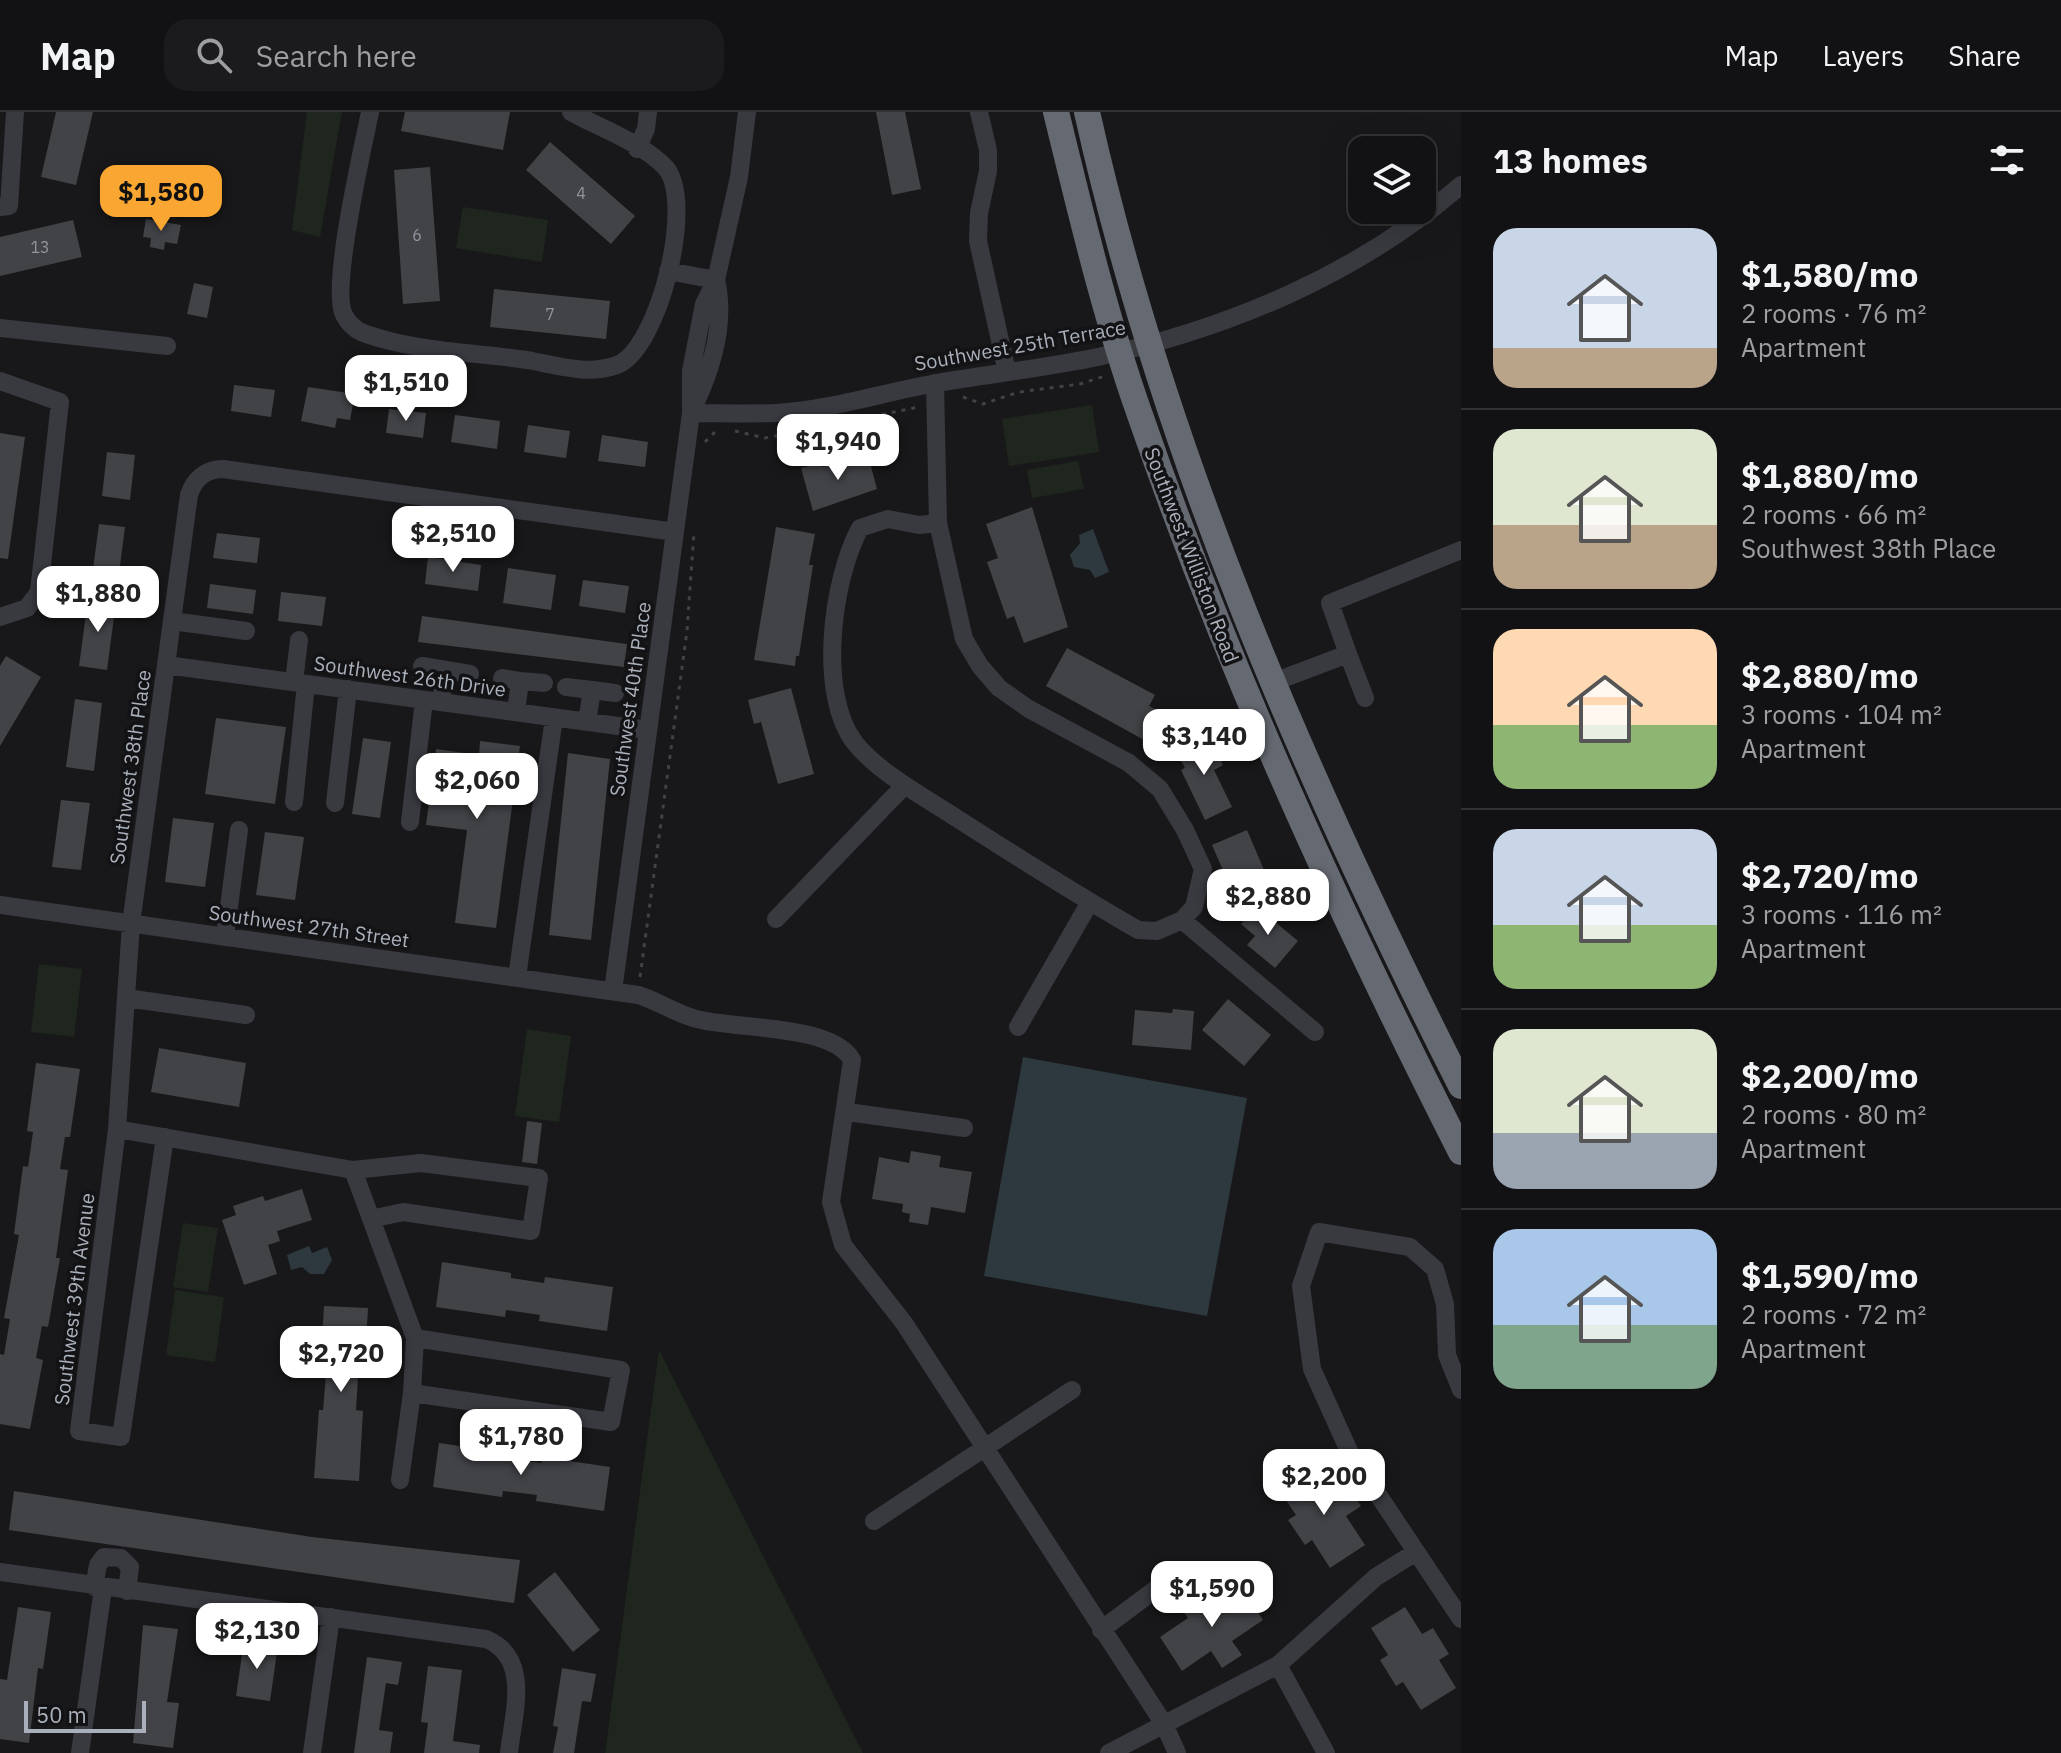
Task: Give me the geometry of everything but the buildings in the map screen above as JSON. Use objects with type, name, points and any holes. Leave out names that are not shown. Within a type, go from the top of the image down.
[{"type":"highway","name":"Southwest Williston Road","points":[[1056,112],[1120,352],[1145,429],[1262,734],[1346,922],[1461,1152]]},
{"type":"highway","points":[[1071,112],[1075,123],[1095,150]]},
{"type":"highway","name":"Southwest Williston Road","points":[[1087,112],[1147,343],[1186,460],[1271,683],[1371,904],[1461,1086]]},
{"type":"street","points":[[0,207],[9,206],[6,135],[15,112]]},
{"type":"street","points":[[370,112],[341,283],[342,312],[352,326],[364,334],[447,353],[586,370],[604,368],[634,355],[643,342],[668,271],[675,190],[666,168],[571,112]]},
{"type":"street","points":[[637,149],[646,129],[648,112]]},
{"type":"street","name":"Southwest 40th Place","points":[[613,991],[691,413],[691,371],[704,304],[716,280],[739,177],[747,112]]},
{"type":"street","points":[[979,112],[988,150],[988,171],[979,213],[978,241],[1007,372]]},
{"type":"street","name":"Southwest 25th Terrace","points":[[691,413],[777,413],[1120,352],[1247,312],[1309,285],[1395,237],[1461,185]]},
{"type":"street","points":[[668,271],[716,280]]},
{"type":"street","points":[[0,328],[167,346]]},
{"type":"street","points":[[0,381],[60,402],[39,592],[27,608],[0,617]]},
{"type":"street","points":[[935,383],[938,523],[964,639],[980,666],[999,688],[1029,709],[1129,763],[1160,789],[1185,830],[1203,869],[1194,907],[1182,920],[1157,931],[1138,930],[905,785],[856,744],[841,717],[832,682],[839,594],[846,553],[860,528],[888,519],[919,525],[938,523]]},
{"type":"street","name":"Southwest 38th Place","points":[[131,924],[189,495],[200,476],[223,469],[675,532]]},
{"type":"street","points":[[1365,698],[1330,603],[1461,550]]},
{"type":"street","points":[[172,621],[246,631]]},
{"type":"street","points":[[294,802],[299,640]]},
{"type":"street","points":[[1271,683],[1348,654]]},
{"type":"street","name":"Southwest 26th Drive","points":[[166,665],[648,730]]},
{"type":"street","points":[[422,666],[470,674]]},
{"type":"street","points":[[410,822],[432,701],[446,670]]},
{"type":"street","points":[[516,712],[511,679],[544,683]]},
{"type":"street","points":[[566,687],[615,693]]},
{"type":"street","points":[[335,803],[348,689]]},
{"type":"street","points":[[587,722],[592,690]]},
{"type":"street","points":[[517,977],[554,718]]},
{"type":"street","points":[[776,919],[905,785]]},
{"type":"street","points":[[225,937],[239,830]]},
{"type":"street","points":[[1018,1027],[1090,902]]},
{"type":"street","name":"Southwest 27th Street","points":[[0,905],[613,991],[654,999],[698,1020],[823,1038],[845,1047],[852,1060],[847,1112]]},
{"type":"street","points":[[1182,920],[1315,1032]]},
{"type":"street","name":"Southwest 39th Avenue","points":[[131,924],[117,1129],[79,1431],[121,1437],[165,1137]]},
{"type":"street","points":[[126,998],[246,1015]]},
{"type":"street","points":[[964,1128],[847,1112],[831,1202],[843,1245],[904,1323],[984,1451],[1164,1724],[1177,1753]]},
{"type":"street","points":[[117,1129],[353,1170],[421,1163],[539,1178],[531,1231],[403,1212],[371,1219]]},
{"type":"street","points":[[353,1170],[415,1338],[412,1393],[400,1480]]},
{"type":"street","points":[[1461,1390],[1447,1355],[1445,1304],[1435,1269],[1410,1247],[1319,1232],[1301,1286],[1312,1369],[1349,1451],[1461,1619]]},
{"type":"street","points":[[412,1393],[611,1422],[621,1370],[415,1338]]},
{"type":"street","points":[[874,1521],[1072,1390]]},
{"type":"street","points":[[1109,1753],[1278,1665],[1376,1577],[1416,1552]]},
{"type":"street","points":[[80,1753],[99,1587],[98,1565],[107,1556],[128,1562],[127,1591]]},
{"type":"street","points":[[1101,1630],[1180,1571]]},
{"type":"street","points":[[0,1572],[486,1639],[506,1651],[516,1668],[517,1687],[509,1753]]},
{"type":"street","points":[[312,1753],[331,1617]]},
{"type":"street","points":[[1278,1665],[1326,1753]]},
{"type":"path","points":[[958,397],[983,404],[1019,392],[1080,384],[1105,376]]},
{"type":"path","points":[[730,429],[765,438],[923,406]]},
{"type":"path","points":[[702,447],[713,433],[724,428]]},
{"type":"path","points":[[639,983],[687,631],[694,525]]},
{"type":"shaded area","points":[[307,112],[342,112],[320,237],[292,230]]},
{"type":"shaded area","points":[[463,207],[548,220],[542,262],[456,248]]},
{"type":"shaded area","points":[[1092,405],[1099,452],[1009,466],[1002,419]]},
{"type":"shaded area","points":[[1078,461],[1084,489],[1032,498],[1027,470]]},
{"type":"shaded area","points":[[1093,529],[1109,572],[1095,578],[1090,570],[1074,567],[1070,555],[1080,543],[1079,535]]},
{"type":"shaded area","points":[[39,964],[82,969],[74,1037],[31,1032]]},
{"type":"shaded area","points":[[527,1029],[571,1036],[559,1122],[515,1116]]},
{"type":"shaded area","points":[[1023,1057],[1247,1098],[1207,1316],[984,1276]]},
{"type":"shaded area","points":[[183,1223],[218,1228],[208,1292],[173,1287]]},
{"type":"shaded area","points":[[309,1246],[312,1253],[327,1247],[332,1260],[324,1274],[310,1274],[302,1267],[291,1270],[287,1255]]},
{"type":"shaded area","points":[[175,1290],[224,1297],[215,1362],[166,1355]]},
{"type":"shaded area","points":[[659,1350],[863,1753],[605,1753]]}]
